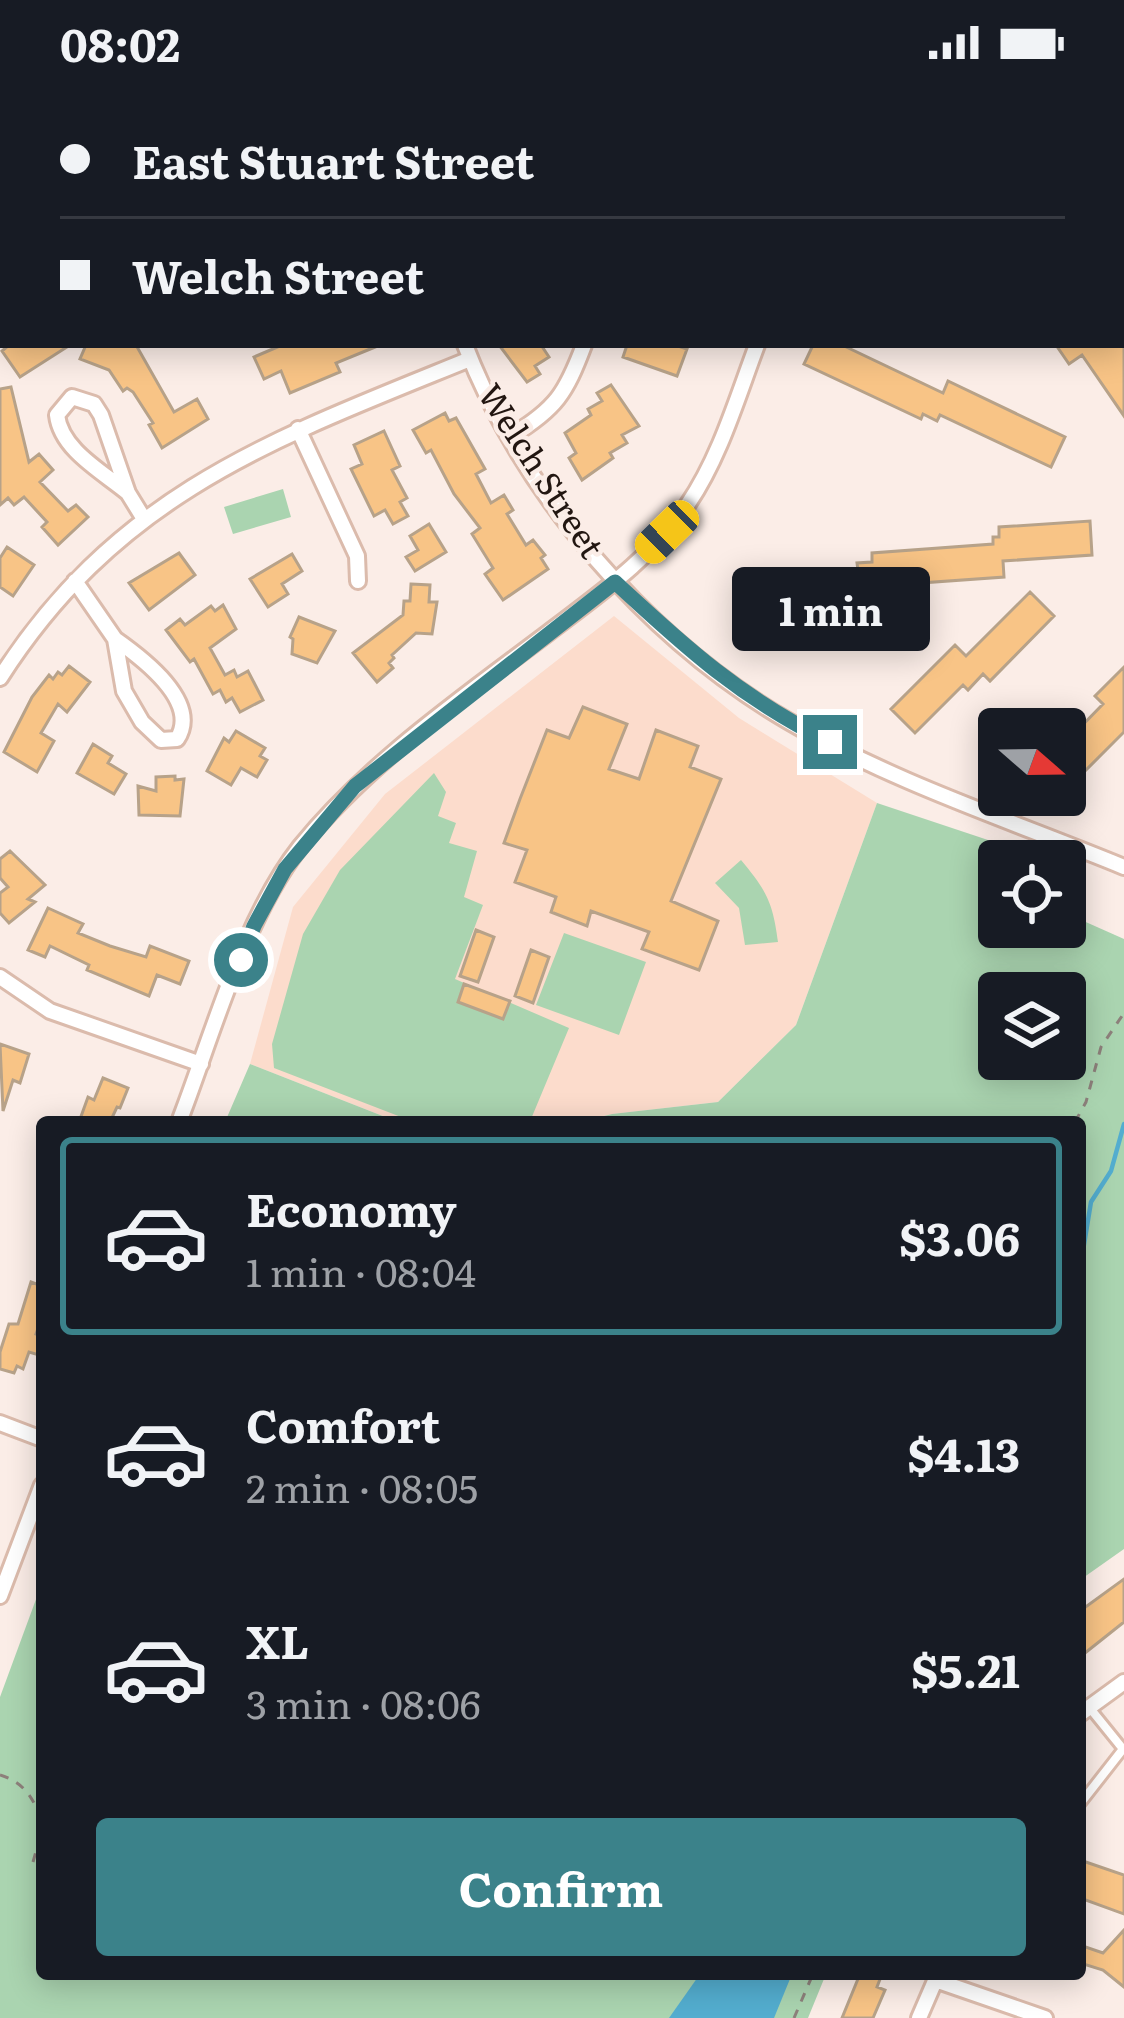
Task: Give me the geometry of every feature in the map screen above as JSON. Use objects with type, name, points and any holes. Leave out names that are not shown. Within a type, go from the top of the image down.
[{"type":"street","points":[[511,436],[556,405],[583,348]]},
{"type":"street","points":[[181,1116],[254,926],[285,869],[355,786],[615,582],[667,532],[690,502],[710,463],[756,348]]},
{"type":"street","points":[[0,678],[76,581],[144,519],[214,471],[468,352]]},
{"type":"street","name":"Welch Street","points":[[468,352],[511,436],[564,518],[615,582],[711,670],[789,722],[877,765],[1124,867]]},
{"type":"street","points":[[128,493],[61,433],[57,415],[72,397],[82,398],[101,415],[128,493],[144,519]]},
{"type":"street","points":[[298,429],[357,556],[358,581]]},
{"type":"street","points":[[76,581],[115,639],[143,660],[180,704],[184,723],[178,739],[161,740],[142,722],[119,677],[115,639]]},
{"type":"street","points":[[0,977],[50,1011],[201,1064]]},
{"type":"street","points":[[0,1423],[36,1437]]},
{"type":"street","points":[[0,1596],[36,1501]]},
{"type":"street","points":[[1086,1709],[1124,1682]]},
{"type":"street","points":[[920,2018],[936,1980]]},
{"type":"street","points":[[945,1980],[1045,2018]]},
{"type":"lane","points":[[1086,1711],[1123,1749],[1086,1796]]},
{"type":"path","points":[[1079,1116],[1101,1047],[1124,1013]]},
{"type":"path","points":[[0,1775],[13,1779],[36,1801]]},
{"type":"path","points":[[32,1862],[36,1848]]},
{"type":"path","points":[[794,2018],[810,1980]]},
{"type":"shaded area","points":[[614,616],[739,718],[877,803],[796,1025],[718,1102],[604,1116],[383,1116],[250,1064],[293,907],[385,794]]},
{"type":"green space","points":[[283,489],[291,517],[233,534],[224,507]]},
{"type":"green space","points":[[434,773],[446,792],[438,816],[456,823],[449,843],[477,851],[464,897],[483,905],[455,979],[569,1028],[532,1116],[398,1116],[274,1068],[272,1044],[303,934],[340,870]]},
{"type":"green space","points":[[877,803],[988,840],[978,840],[978,948],[1086,948],[1086,922],[1124,939],[1124,1549],[1086,1576],[1086,1116],[604,1116],[718,1102],[796,1025]]},
{"type":"green space","points":[[741,860],[767,897],[778,942],[745,945],[739,908],[715,883]]},
{"type":"green space","points":[[564,933],[646,962],[619,1035],[536,1005]]},
{"type":"green space","points":[[250,1064],[383,1116],[228,1116]]},
{"type":"green space","points":[[36,1599],[36,1980],[824,1980],[808,2018],[0,2018],[0,1697]]},
{"type":"water","points":[[696,1980],[790,1980],[774,2018],[669,2018]]},
{"type":"building","points":[[6,348],[65,348],[20,377],[2,351]]},
{"type":"building","points":[[85,348],[138,348],[174,412],[197,399],[208,419],[162,448],[133,392],[123,391],[109,370],[80,359]]},
{"type":"building","points":[[275,348],[373,348],[336,363],[340,372],[290,393],[281,371],[264,379],[254,357]]},
{"type":"building","points":[[501,348],[543,348],[549,357],[535,366],[540,374],[527,382]]},
{"type":"building","points":[[626,348],[687,349],[677,376],[623,357]]},
{"type":"building","points":[[812,348],[848,348],[943,393],[948,381],[1065,437],[1051,467],[940,415],[937,421],[923,414],[921,419],[804,364]]},
{"type":"building","points":[[1058,348],[1124,348],[1124,416],[1082,355],[1069,364]]},
{"type":"building","points":[[611,385],[639,426],[622,435],[627,443],[610,453],[613,458],[582,480],[569,458],[576,453],[565,433],[591,415],[588,409],[602,401],[597,393]]},
{"type":"building","points":[[11,387],[29,462],[39,454],[53,470],[40,482],[68,511],[76,505],[88,517],[58,545],[42,527],[47,522],[24,497],[14,505],[8,498],[0,505],[0,389]]},
{"type":"building","points":[[445,413],[449,421],[456,418],[485,469],[476,474],[491,503],[504,495],[513,510],[507,514],[526,545],[533,540],[545,555],[541,558],[548,569],[503,600],[485,574],[493,568],[472,534],[480,528],[413,430]]},
{"type":"building","points":[[384,431],[400,466],[392,470],[407,498],[400,502],[408,516],[393,524],[385,510],[374,516],[351,469],[362,464],[354,445]]},
{"type":"building","points":[[1090,521],[1092,555],[1003,561],[1004,577],[865,587],[866,603],[737,613],[735,579],[858,570],[857,563],[872,562],[872,553],[993,544],[999,527]]},
{"type":"building","points":[[429,524],[446,552],[415,571],[406,557],[418,550],[410,536]]},
{"type":"building","points":[[7,547],[34,565],[13,596],[0,587],[0,558]]},
{"type":"building","points":[[179,553],[195,575],[149,610],[129,583]]},
{"type":"building","points":[[292,554],[302,571],[282,584],[288,594],[268,607],[250,579]]},
{"type":"building","points":[[411,584],[430,585],[429,602],[437,602],[432,634],[416,633],[392,655],[389,663],[393,668],[377,682],[353,653],[403,615]]},
{"type":"building","points":[[1030,592],[1054,616],[990,681],[983,674],[968,690],[963,685],[915,733],[891,709],[955,645],[966,656]]},
{"type":"building","points":[[223,605],[236,629],[210,648],[225,675],[234,670],[237,677],[248,671],[263,700],[240,712],[232,698],[226,702],[220,690],[213,694],[194,659],[190,662],[166,630],[180,619],[185,625],[211,606],[215,611]]},
{"type":"building","points":[[299,617],[335,631],[317,663],[292,654],[290,637]]},
{"type":"building","points":[[69,666],[90,682],[67,712],[58,704],[41,733],[54,741],[37,772],[4,752],[32,697],[49,675],[53,679],[58,672],[62,675]]},
{"type":"building","points":[[1124,667],[1124,732],[1086,770],[1086,721],[1103,704],[1095,696]]},
{"type":"building","points":[[583,707],[627,724],[609,769],[639,779],[656,730],[698,746],[690,767],[721,779],[671,901],[718,921],[699,970],[642,949],[649,932],[591,911],[587,926],[551,912],[556,897],[515,882],[527,850],[504,843],[520,799],[547,730],[569,738]]},
{"type":"building","points":[[236,731],[265,748],[260,756],[267,760],[257,777],[241,768],[231,785],[207,771],[224,738],[229,742]]},
{"type":"building","points":[[93,744],[112,756],[108,763],[126,774],[114,794],[77,773]]},
{"type":"building","points":[[175,776],[175,780],[184,779],[180,816],[139,815],[138,786],[156,791],[156,777]]},
{"type":"building","points":[[10,851],[45,885],[28,899],[35,902],[9,923],[0,913],[0,893],[8,887],[0,878],[0,859]]},
{"type":"building","points":[[48,908],[83,924],[78,933],[110,946],[146,957],[150,946],[189,961],[180,984],[157,975],[149,996],[87,970],[89,965],[50,946],[45,957],[28,950]]},
{"type":"building","points":[[476,930],[494,937],[478,982],[460,976]]},
{"type":"building","points":[[531,950],[549,957],[533,1003],[515,996]]},
{"type":"building","points":[[464,984],[510,1001],[503,1019],[458,1002]]},
{"type":"building","points":[[0,1044],[29,1054],[20,1083],[13,1080],[3,1111]]},
{"type":"building","points":[[103,1078],[128,1088],[113,1116],[81,1116],[88,1097],[94,1100]]},
{"type":"building","points":[[31,1282],[36,1284],[36,1354],[29,1352],[23,1369],[17,1366],[14,1373],[0,1369],[0,1352],[9,1324],[18,1324]]},
{"type":"building","points":[[1124,1579],[1124,1622],[1086,1652],[1086,1607]]},
{"type":"building","points":[[1086,1862],[1124,1875],[1124,1914],[1086,1900]]},
{"type":"building","points":[[1124,1930],[1124,1987],[1103,1970],[1086,1965],[1086,1947],[1103,1953]]},
{"type":"building","points":[[858,1980],[880,1980],[877,1987],[885,1990],[873,2018],[842,2018]]},
{"type":"waterway","points":[[1086,1232],[1091,1202],[1111,1171],[1124,1124]]},
{"type":"route","points":[[241,960],[267,900],[296,852],[355,786],[615,582],[711,670],[789,722],[830,742]]}]
